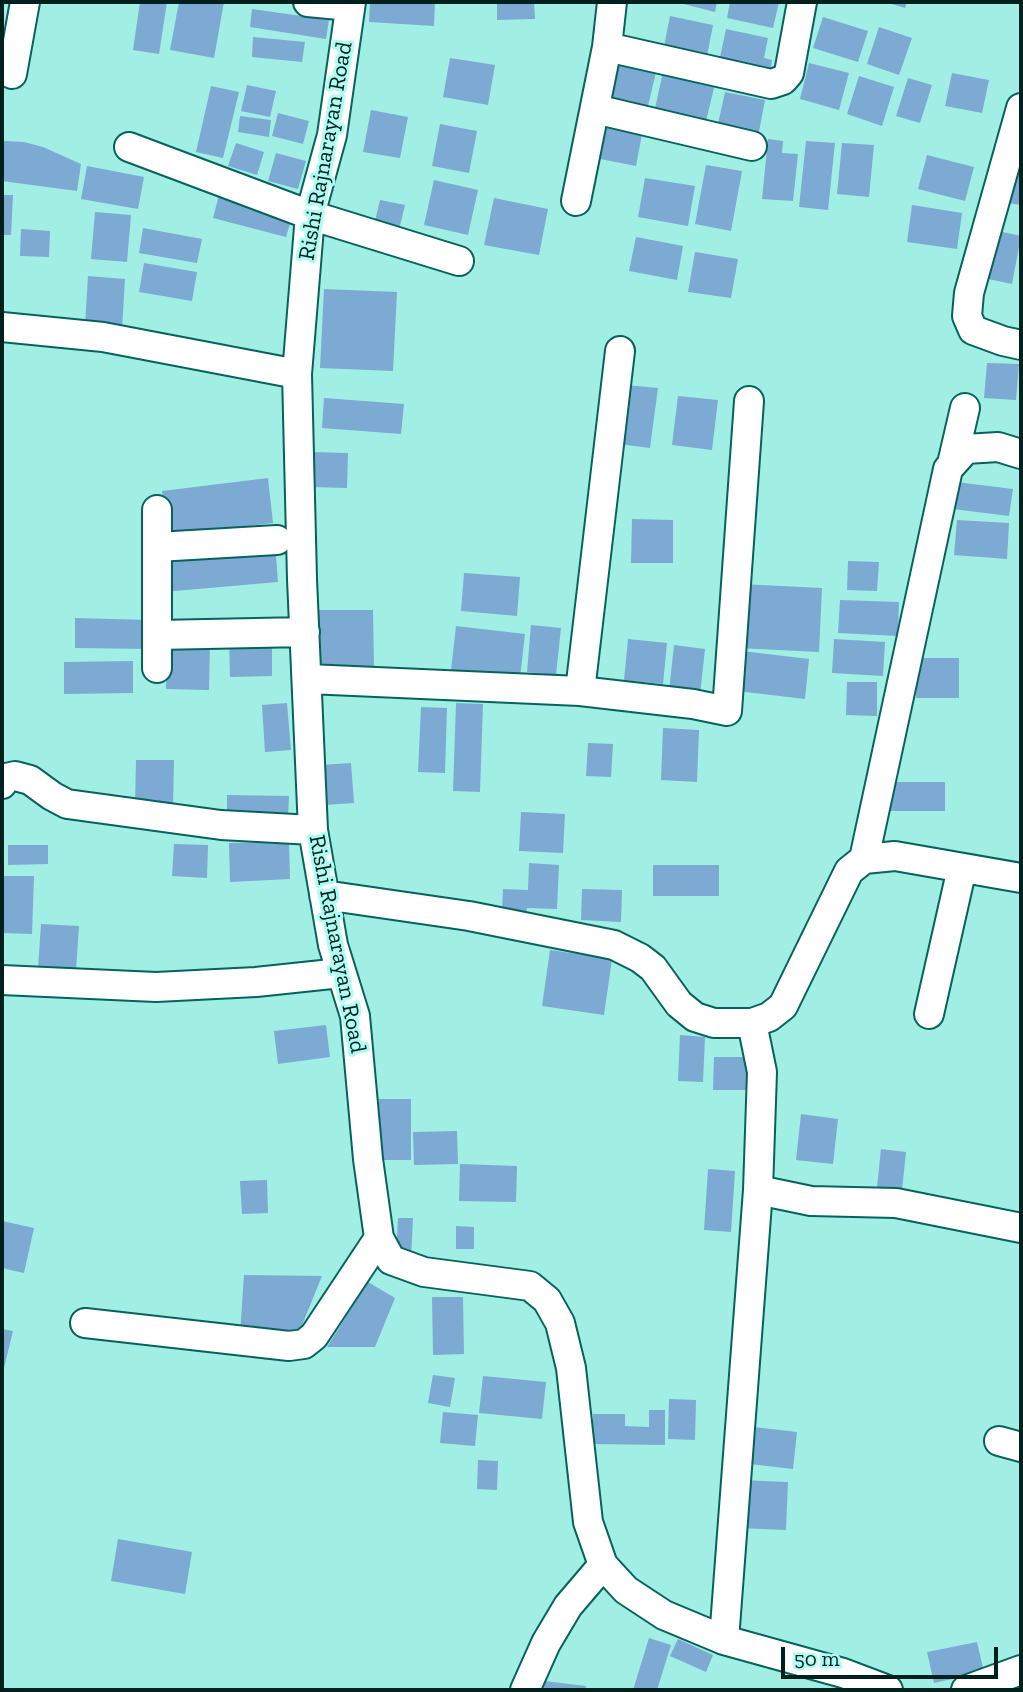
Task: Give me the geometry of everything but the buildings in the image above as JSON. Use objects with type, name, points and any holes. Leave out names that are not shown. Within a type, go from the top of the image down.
[{"type":"street","points":[[12,74],[25,2]]},
{"type":"street","points":[[308,2],[351,4]]},
{"type":"street","points":[[576,201],[607,47],[612,2]]},
{"type":"street","points":[[607,47],[771,84],[783,80],[789,74],[802,2]]},
{"type":"street","name":"Rishi Rajnarayan Road","points":[[351,4],[332,135],[310,215],[297,374],[313,830],[333,945],[355,1016],[368,1159],[379,1238]]},
{"type":"street","points":[[1021,108],[1013,163],[969,293],[967,316],[973,330],[1021,345]]},
{"type":"street","points":[[595,109],[752,146]]},
{"type":"street","points":[[129,147],[310,215],[459,261]]},
{"type":"street","points":[[2,327],[103,337],[297,374]]},
{"type":"street","points":[[580,691],[620,351]]},
{"type":"street","points":[[308,679],[580,691],[693,704],[727,711],[749,401]]},
{"type":"street","points":[[952,464],[965,408]]},
{"type":"street","points":[[864,859],[948,469],[966,449],[998,447],[1021,454]]},
{"type":"street","points":[[157,510],[157,668]]},
{"type":"street","points":[[157,547],[277,540]]},
{"type":"street","points":[[157,635],[305,632]]},
{"type":"street","points":[[2,784],[6,778],[15,776],[30,780],[67,804],[221,825],[313,830]]},
{"type":"street","points":[[324,895],[469,916],[614,945],[653,968],[679,1004],[695,1017],[714,1023],[752,1023],[769,1017],[783,1006],[849,871],[864,859],[895,856],[1021,878]]},
{"type":"street","points":[[929,1014],[962,868]]},
{"type":"street","points":[[2,980],[156,987],[256,982],[341,973]]},
{"type":"street","points":[[724,1640],[758,1190],[762,1072],[752,1023]]},
{"type":"street","points":[[758,1190],[811,1201],[896,1203],[1021,1228]]},
{"type":"street","points":[[85,1323],[289,1346],[304,1345],[314,1336],[379,1238],[391,1260],[424,1272],[530,1286],[547,1300],[560,1323],[571,1368],[589,1522],[603,1566],[626,1590],[664,1615],[724,1640],[843,1673],[888,1690]]},
{"type":"street","points":[[525,1690],[546,1643],[568,1606],[603,1566]]},
{"type":"street","points":[[966,1690],[1021,1670]]}]
